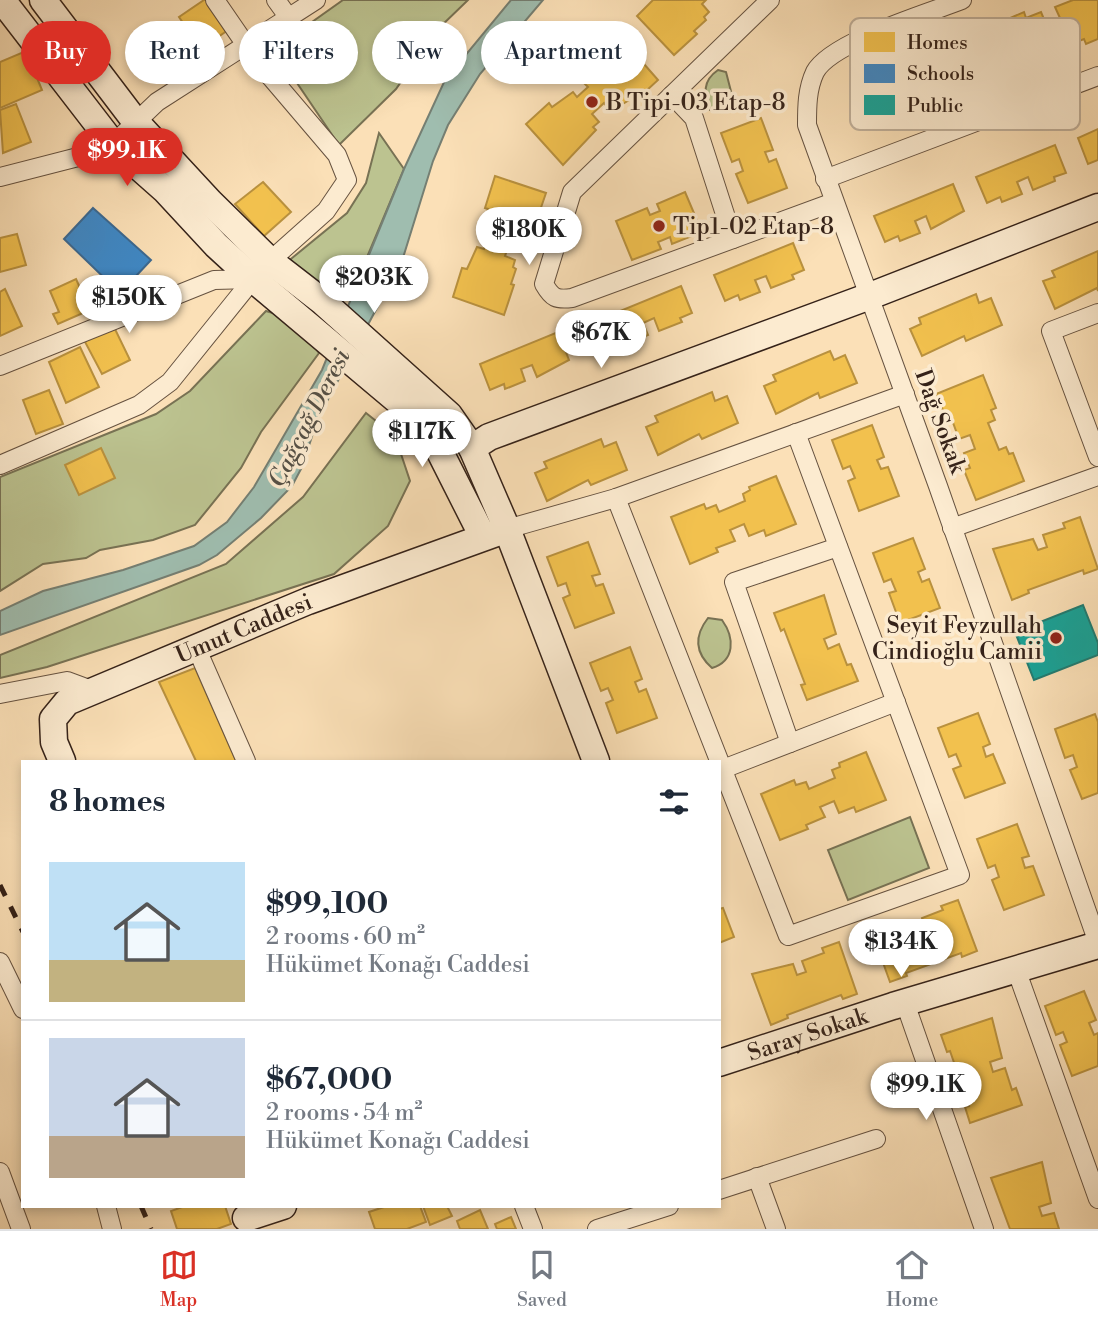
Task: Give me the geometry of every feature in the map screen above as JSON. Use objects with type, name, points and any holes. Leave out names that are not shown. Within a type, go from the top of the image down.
[{"type":"street","points":[[43,0],[135,121],[308,324],[449,415],[472,448],[495,533],[596,760]]},
{"type":"street","points":[[215,0],[239,32]]},
{"type":"street","points":[[276,0],[289,18]]},
{"type":"street","points":[[284,21],[316,0]]},
{"type":"street","points":[[770,0],[572,192],[544,284],[551,297],[572,298],[834,202]]},
{"type":"street","name":"Dağ Sokak","points":[[916,18],[962,0]]},
{"type":"street","points":[[3,5],[113,144],[165,190],[216,245],[323,302],[386,375],[495,533]]},
{"type":"street","name":"Dağ Sokak","points":[[850,44],[833,53],[816,69],[807,95],[807,125],[905,394],[1098,944]]},
{"type":"street","points":[[0,177],[113,144],[157,102],[239,47]]},
{"type":"street","points":[[1080,83],[1098,76]]},
{"type":"street","points":[[0,465],[139,405],[170,382],[262,270],[326,211],[347,180],[337,155],[277,84]]},
{"type":"street","points":[[672,95],[694,118],[733,239]]},
{"type":"street","points":[[825,178],[953,130]]},
{"type":"street","points":[[472,448],[489,437],[870,296],[1098,207]]},
{"type":"street","points":[[0,366],[214,280],[262,270]]},
{"type":"street","points":[[1098,313],[1051,331],[1098,457]]},
{"type":"street","points":[[495,533],[616,498],[905,394]]},
{"type":"street","points":[[721,764],[788,936],[960,875],[796,433]]},
{"type":"street","points":[[952,528],[1098,476]]},
{"type":"street","points":[[616,498],[719,760]]},
{"type":"street","name":"Umut Caddesi","points":[[62,760],[54,742],[53,719],[67,702],[308,601],[495,533]]},
{"type":"street","points":[[790,743],[734,582],[838,547]]},
{"type":"street","points":[[196,647],[246,760]]},
{"type":"street","points":[[0,694],[67,681],[94,691]]},
{"type":"street","points":[[723,769],[896,702]]},
{"type":"street","name":"Saray Sokak","points":[[721,1062],[1098,944]]},
{"type":"street","points":[[0,962],[21,1005]]},
{"type":"street","points":[[1016,969],[1098,1199]]},
{"type":"street","points":[[905,1003],[984,1229]]},
{"type":"street","points":[[721,1189],[876,1139]]},
{"type":"street","points":[[0,1172],[21,1229]]},
{"type":"street","points":[[757,1177],[776,1229]]},
{"type":"street","points":[[107,1208],[113,1229]]},
{"type":"street","points":[[245,1217],[276,1208]]},
{"type":"street","points":[[525,1208],[533,1229]]},
{"type":"street","points":[[597,1229],[664,1208]]},
{"type":"green space","points":[[343,0],[468,0],[446,21],[372,21],[372,84],[399,84],[339,145],[298,84],[358,84],[358,21],[313,21]]},
{"type":"green space","points":[[718,70],[726,72],[733,99],[726,108],[718,112],[710,110],[706,88],[709,79]]},
{"type":"green space","points":[[379,133],[404,169],[349,300],[330,295],[286,263],[347,213],[366,183]]},
{"type":"green space","points":[[266,311],[293,319],[319,353],[261,432],[241,468],[195,525],[153,540],[100,550],[86,558],[43,564],[0,591],[0,477],[156,414],[190,391]]},
{"type":"green space","points":[[366,413],[395,436],[410,481],[388,526],[334,574],[47,667],[0,678],[0,655],[226,564],[303,497]]},
{"type":"green space","points":[[708,618],[722,620],[731,641],[725,660],[712,668],[702,656],[698,644],[700,631]]},
{"type":"green space","points":[[910,817],[929,868],[848,900],[828,850]]},
{"type":"water","points":[[511,0],[543,0],[525,21],[494,21]]},
{"type":"water","name":"Çağçağ Deresi","points":[[481,36],[481,73],[448,125],[433,161],[402,261],[318,418],[302,467],[292,486],[261,518],[217,555],[199,565],[0,635],[0,611],[43,591],[123,570],[194,546],[227,522],[254,487],[322,370],[404,169],[443,84],[467,84],[467,53]]},
{"type":"building: Homes","points":[[208,0],[222,21],[182,21],[179,17]]},
{"type":"building: Homes","points":[[653,0],[706,0],[702,4],[709,12],[704,17],[706,20],[694,31],[697,34],[674,55],[647,27],[647,21],[642,21],[637,16]]},
{"type":"building: Homes","points":[[1073,0],[1098,0],[1098,39],[1086,44],[1084,39],[1080,41],[1080,18],[1060,18],[1055,7]]},
{"type":"building: Homes","points":[[1024,12],[1026,18],[1010,18]]},
{"type":"building: Homes","points":[[1041,12],[1044,18],[1026,18]]},
{"type":"building: Homes","points":[[21,53],[21,84],[40,84],[42,90],[0,108],[0,62]]},
{"type":"building: Homes","name":"B Tipi-03 Etap-8","points":[[647,67],[658,80],[634,102],[631,99],[611,111],[604,103],[592,114],[599,122],[593,127],[596,130],[563,165],[526,124],[549,103],[552,107],[573,92],[577,97],[588,87],[585,84],[647,84]]},
{"type":"building: Homes","points":[[16,104],[31,142],[3,153],[0,110]]},
{"type":"building: Homes","points":[[761,118],[773,150],[765,152],[769,162],[776,159],[787,188],[748,203],[736,174],[743,171],[739,159],[732,162],[721,133]]},
{"type":"building: Homes","points":[[1098,129],[1098,160],[1088,164],[1078,138]]},
{"type":"building: Homes","points":[[1055,145],[1066,173],[1033,190],[1028,177],[1017,182],[1022,194],[1002,202],[1000,197],[987,203],[976,177]]},
{"type":"building: Homes","points":[[495,176],[546,193],[535,225],[531,224],[526,238],[523,237],[520,244],[510,241],[505,256],[515,260],[513,267],[516,269],[511,284],[514,285],[504,315],[453,297],[462,268],[467,269],[477,247],[484,249],[488,235],[484,234],[487,225],[483,224],[488,209],[485,208]]},
{"type":"building: Homes","points":[[263,182],[291,212],[264,236],[235,204]]},
{"type":"building: Homes","points":[[953,184],[964,211],[931,229],[926,216],[915,221],[920,233],[900,241],[898,236],[885,242],[874,216]]},
{"type":"building: Homes","name":"Tip1-02 Etap-8","points":[[685,192],[702,232],[672,244],[670,237],[658,242],[661,249],[632,260],[616,221],[647,208],[650,215],[660,211],[657,204]]},
{"type":"building: Homes","points":[[17,234],[26,265],[0,272],[0,238]]},
{"type":"building: Homes","points":[[793,243],[804,270],[792,275],[794,279],[771,288],[766,276],[755,280],[760,292],[740,300],[738,295],[725,301],[714,275]]},
{"type":"building: Homes","points":[[1098,251],[1098,291],[1097,288],[1055,309],[1043,281],[1055,277],[1052,271]]},
{"type":"building: Homes","points":[[76,279],[90,310],[58,324],[53,314],[59,312],[50,291]]},
{"type":"building: Homes","points":[[681,286],[692,313],[680,318],[682,322],[659,331],[654,318],[643,323],[648,335],[628,343],[626,338],[613,344],[603,318]]},
{"type":"building: Homes","points":[[5,289],[22,326],[0,336],[0,292]]},
{"type":"building: Homes","points":[[976,294],[979,303],[991,298],[1002,325],[966,341],[964,336],[922,356],[910,329],[921,324],[919,318]]},
{"type":"building: Homes","points":[[113,325],[130,360],[102,374],[84,340]]},
{"type":"building: Homes","points":[[558,332],[569,360],[537,377],[532,365],[521,369],[525,381],[505,389],[504,384],[490,390],[480,364]]},
{"type":"building: Homes","points":[[80,347],[99,387],[66,403],[49,362]]},
{"type":"building: Homes","points":[[830,351],[834,360],[845,355],[857,383],[820,398],[818,393],[776,414],[764,386],[776,381],[773,375]]},
{"type":"building: Homes","points":[[983,375],[996,408],[991,410],[995,420],[988,423],[999,450],[1006,447],[1009,454],[1013,453],[1024,481],[976,500],[964,470],[970,468],[964,453],[975,449],[970,435],[959,439],[952,420],[948,422],[936,394]]},
{"type":"building: Homes","points":[[49,390],[63,424],[36,434],[23,400]]},
{"type":"building: Homes","points":[[712,392],[715,401],[727,396],[738,423],[702,439],[699,434],[658,455],[646,427],[658,422],[655,416]]},
{"type":"building: Homes","points":[[872,425],[884,457],[877,460],[881,469],[888,467],[899,496],[859,511],[848,481],[855,478],[850,466],[843,469],[832,440]]},
{"type":"building: Homes","points":[[601,439],[604,447],[616,442],[627,470],[591,485],[588,480],[547,501],[535,473],[547,468],[544,462]]},
{"type":"building: Homes","points":[[101,448],[115,478],[79,495],[65,465]]},
{"type":"building: Homes","points":[[776,476],[796,524],[766,536],[764,530],[749,536],[744,524],[730,530],[735,541],[716,548],[718,552],[690,564],[671,517],[704,504],[706,509],[716,505],[719,512],[745,501],[743,494],[750,490],[749,487]]},
{"type":"building: Homes","points":[[1080,517],[1098,569],[1084,574],[1083,570],[1028,590],[1029,593],[1012,600],[993,549],[1033,539],[1038,550],[1047,547],[1043,535],[1065,528],[1063,523]]},
{"type":"building: Homes","points":[[913,538],[925,569],[918,572],[922,582],[929,579],[940,608],[900,623],[889,593],[896,591],[891,579],[884,582],[873,553]]},
{"type":"building: Homes","points":[[588,542],[600,574],[592,576],[596,586],[603,584],[614,613],[575,628],[563,598],[570,595],[566,583],[558,586],[547,557]]},
{"type":"building: Homes","points":[[824,595],[836,634],[824,639],[828,649],[839,644],[847,665],[851,664],[858,681],[807,700],[801,685],[805,684],[784,629],[781,631],[774,613]]},
{"type":"building: Homes","points":[[630,647],[642,679],[635,682],[639,692],[646,689],[657,718],[617,733],[606,703],[613,700],[608,688],[601,691],[590,663]]},
{"type":"building: Homes","points":[[195,668],[236,760],[196,760],[159,682]]},
{"type":"building: Homes","points":[[978,713],[990,744],[983,747],[986,757],[993,754],[1005,783],[965,798],[953,769],[961,766],[956,754],[949,757],[938,728]]},
{"type":"building: Homes","points":[[1095,714],[1098,722],[1098,793],[1082,799],[1070,770],[1077,767],[1073,755],[1065,758],[1055,729]]},
{"type":"building: Homes","points":[[866,752],[886,800],[856,812],[854,807],[839,813],[834,801],[820,807],[825,817],[806,825],[808,829],[780,840],[761,794],[794,780],[796,785],[806,782],[809,789],[835,778],[832,770],[840,767],[839,763]]},
{"type":"building: Homes","points":[[1017,824],[1029,856],[1022,858],[1025,868],[1033,866],[1044,895],[1004,910],[992,880],[999,877],[995,865],[988,868],[977,839]]},
{"type":"building: Homes","points":[[958,900],[977,951],[962,957],[961,953],[906,973],[907,976],[890,982],[872,932],[912,921],[916,933],[926,930],[922,918],[943,910],[941,906]]},
{"type":"building: Homes","points":[[721,908],[734,937],[721,942]]},
{"type":"building: Homes","points":[[839,942],[857,994],[843,999],[841,995],[787,1015],[788,1018],[771,1025],[752,974],[793,964],[797,975],[806,972],[802,961],[824,953],[822,948]]},
{"type":"building: Homes","points":[[1084,991],[1096,1020],[1089,1023],[1094,1035],[1098,1033],[1098,1066],[1072,1076],[1060,1045],[1067,1042],[1063,1032],[1056,1035],[1045,1006]]},
{"type":"building: Homes","points":[[992,1018],[1002,1058],[990,1062],[993,1072],[1005,1068],[1012,1090],[1016,1088],[1022,1105],[970,1123],[965,1107],[969,1106],[950,1051],[947,1052],[941,1035]]},
{"type":"building: Homes","points":[[1042,1162],[1051,1203],[1039,1207],[1042,1216],[1054,1213],[1059,1229],[1010,1229],[991,1178]]},
{"type":"building: Homes","points":[[179,1208],[226,1208],[231,1224],[217,1229],[177,1229],[171,1211]]},
{"type":"building: Homes","points":[[381,1208],[421,1208],[426,1222],[407,1229],[375,1229],[369,1212]]},
{"type":"building: Homes","points":[[424,1208],[448,1208],[452,1216],[430,1225]]},
{"type":"building: Homes","points":[[480,1210],[488,1229],[460,1229],[457,1221]]},
{"type":"building: Homes","points":[[511,1217],[516,1229],[497,1229],[495,1224]]},
{"type":"building: Schools","points":[[93,208],[151,260],[120,293],[64,239]]},
{"type":"building: Public","name":"Seyit Feyzullah Cindioğlu Camii","points":[[1083,605],[1098,643],[1098,655],[1034,680],[1015,632]]},
{"type":"railway","points":[[0,885],[21,928]]},
{"type":"railway","points":[[142,1208],[151,1229]]},
{"type":"place","name":"B Tipi-03 Etap-8","points":[[592,102]]},
{"type":"place","name":"Tip1-02 Etap-8","points":[[659,226]]},
{"type":"place","name":"Seyit Feyzullah Cindioğlu Camii","points":[[1056,638]]}]
